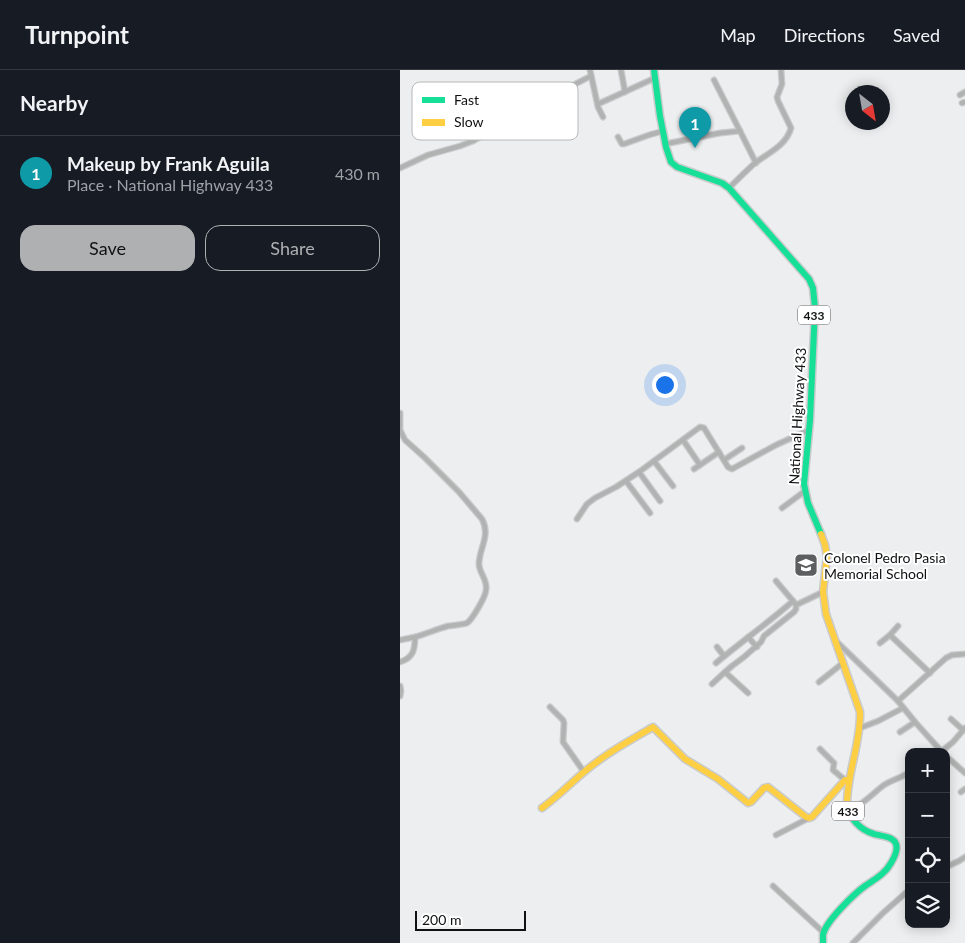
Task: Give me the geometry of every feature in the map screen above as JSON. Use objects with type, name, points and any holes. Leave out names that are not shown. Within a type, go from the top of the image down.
[{"type":"main road","name":"National Highway 433","points":[[654,70],[665,144],[671,162],[677,167],[722,183],[729,188],[802,270],[813,288],[815,308],[809,430],[804,484],[808,503],[825,545],[827,556],[823,592],[826,614],[860,712],[860,728],[847,780],[846,798],[848,810]]},
{"type":"main road","points":[[542,808],[610,752],[653,727],[684,760],[718,779],[748,802],[752,802],[764,788],[768,787],[809,818],[847,780]]},
{"type":"main road","name":"433","points":[[823,932],[860,890],[883,875],[892,863],[897,849],[896,843],[888,836],[864,830],[852,818],[848,810]]},
{"type":"main road","points":[[823,932],[823,943]]},
{"type":"street","points":[[590,70],[603,117]]},
{"type":"street","points":[[621,70],[625,92]]},
{"type":"street","points":[[729,188],[789,136],[791,128],[777,97],[782,84],[781,70]]},
{"type":"street","points":[[578,83],[591,76]]},
{"type":"street","points":[[598,104],[655,78]]},
{"type":"street","points":[[714,80],[756,163]]},
{"type":"street","points":[[618,137],[622,144],[624,144],[663,131]]},
{"type":"street","points":[[665,144],[740,131]]},
{"type":"street","points":[[400,168],[428,155],[474,140]]},
{"type":"street","points":[[400,413],[400,430],[405,440],[459,492],[482,519],[485,529],[479,565],[487,588],[482,601],[471,620],[467,623],[448,626],[416,637],[400,640]]},
{"type":"street","points":[[577,519],[587,504],[595,498],[626,481],[702,427],[728,468],[732,469],[776,445],[809,430]]},
{"type":"street","points":[[683,440],[700,464]]},
{"type":"street","points":[[724,460],[742,448]]},
{"type":"street","points":[[694,469],[719,452]]},
{"type":"street","points":[[654,460],[673,486]]},
{"type":"street","points":[[639,472],[660,501]]},
{"type":"street","points":[[626,481],[650,513]]},
{"type":"street","points":[[782,508],[805,491]]},
{"type":"street","points":[[712,684],[756,647],[764,636],[796,610],[794,603],[776,581]]},
{"type":"street","points":[[716,663],[794,603],[823,592]]},
{"type":"street","points":[[880,643],[898,626]]},
{"type":"street","points":[[890,635],[930,673]]},
{"type":"street","points":[[400,662],[412,655],[415,649],[416,637]]},
{"type":"street","points":[[748,637],[756,647]]},
{"type":"street","points":[[835,640],[898,701],[939,748]]},
{"type":"street","points":[[717,647],[724,656]]},
{"type":"street","points":[[898,701],[946,658],[952,655],[965,654]]},
{"type":"street","points":[[819,682],[843,663]]},
{"type":"street","points":[[725,672],[748,693]]},
{"type":"street","points":[[400,686],[400,696]]},
{"type":"street","points":[[550,707],[563,720],[563,742],[584,772]]},
{"type":"street","points":[[860,728],[903,708]]},
{"type":"street","points":[[944,748],[953,742],[964,729],[951,719]]},
{"type":"street","points":[[900,732],[915,722]]},
{"type":"street","points":[[820,749],[834,763],[833,770],[847,780]]},
{"type":"street","points":[[950,761],[965,773]]},
{"type":"street","points":[[848,810],[855,808],[886,784],[905,775]]},
{"type":"street","points":[[776,834],[809,818]]},
{"type":"street","points":[[950,865],[965,857]]},
{"type":"street","points":[[773,886],[823,932]]},
{"type":"street","points":[[853,943],[883,912],[905,893]]},
{"type":"traffic: fast","points":[[654,70],[660,116],[671,162],[677,167],[722,183],[729,188],[809,279],[813,288],[815,308],[810,420],[804,484],[808,503],[821,534]]},
{"type":"traffic: fast","points":[[823,943],[825,929],[834,916],[854,895],[880,876],[895,856],[895,842],[891,838],[869,832],[860,826],[850,814],[847,804]]},
{"type":"traffic: slow","points":[[821,534],[827,556],[823,592],[826,614],[860,712],[860,724],[849,781],[847,804]]},
{"type":"traffic: slow","points":[[542,808],[600,759],[653,727],[685,759],[718,779],[748,803],[764,788],[768,787],[809,818],[845,780],[849,780]]},
{"type":"place","name":"Makeup by Frank Aguila","points":[[695,148]]},
{"type":"place","name":"Colonel Pedro Pasia Memorial School","points":[[806,565]]}]
